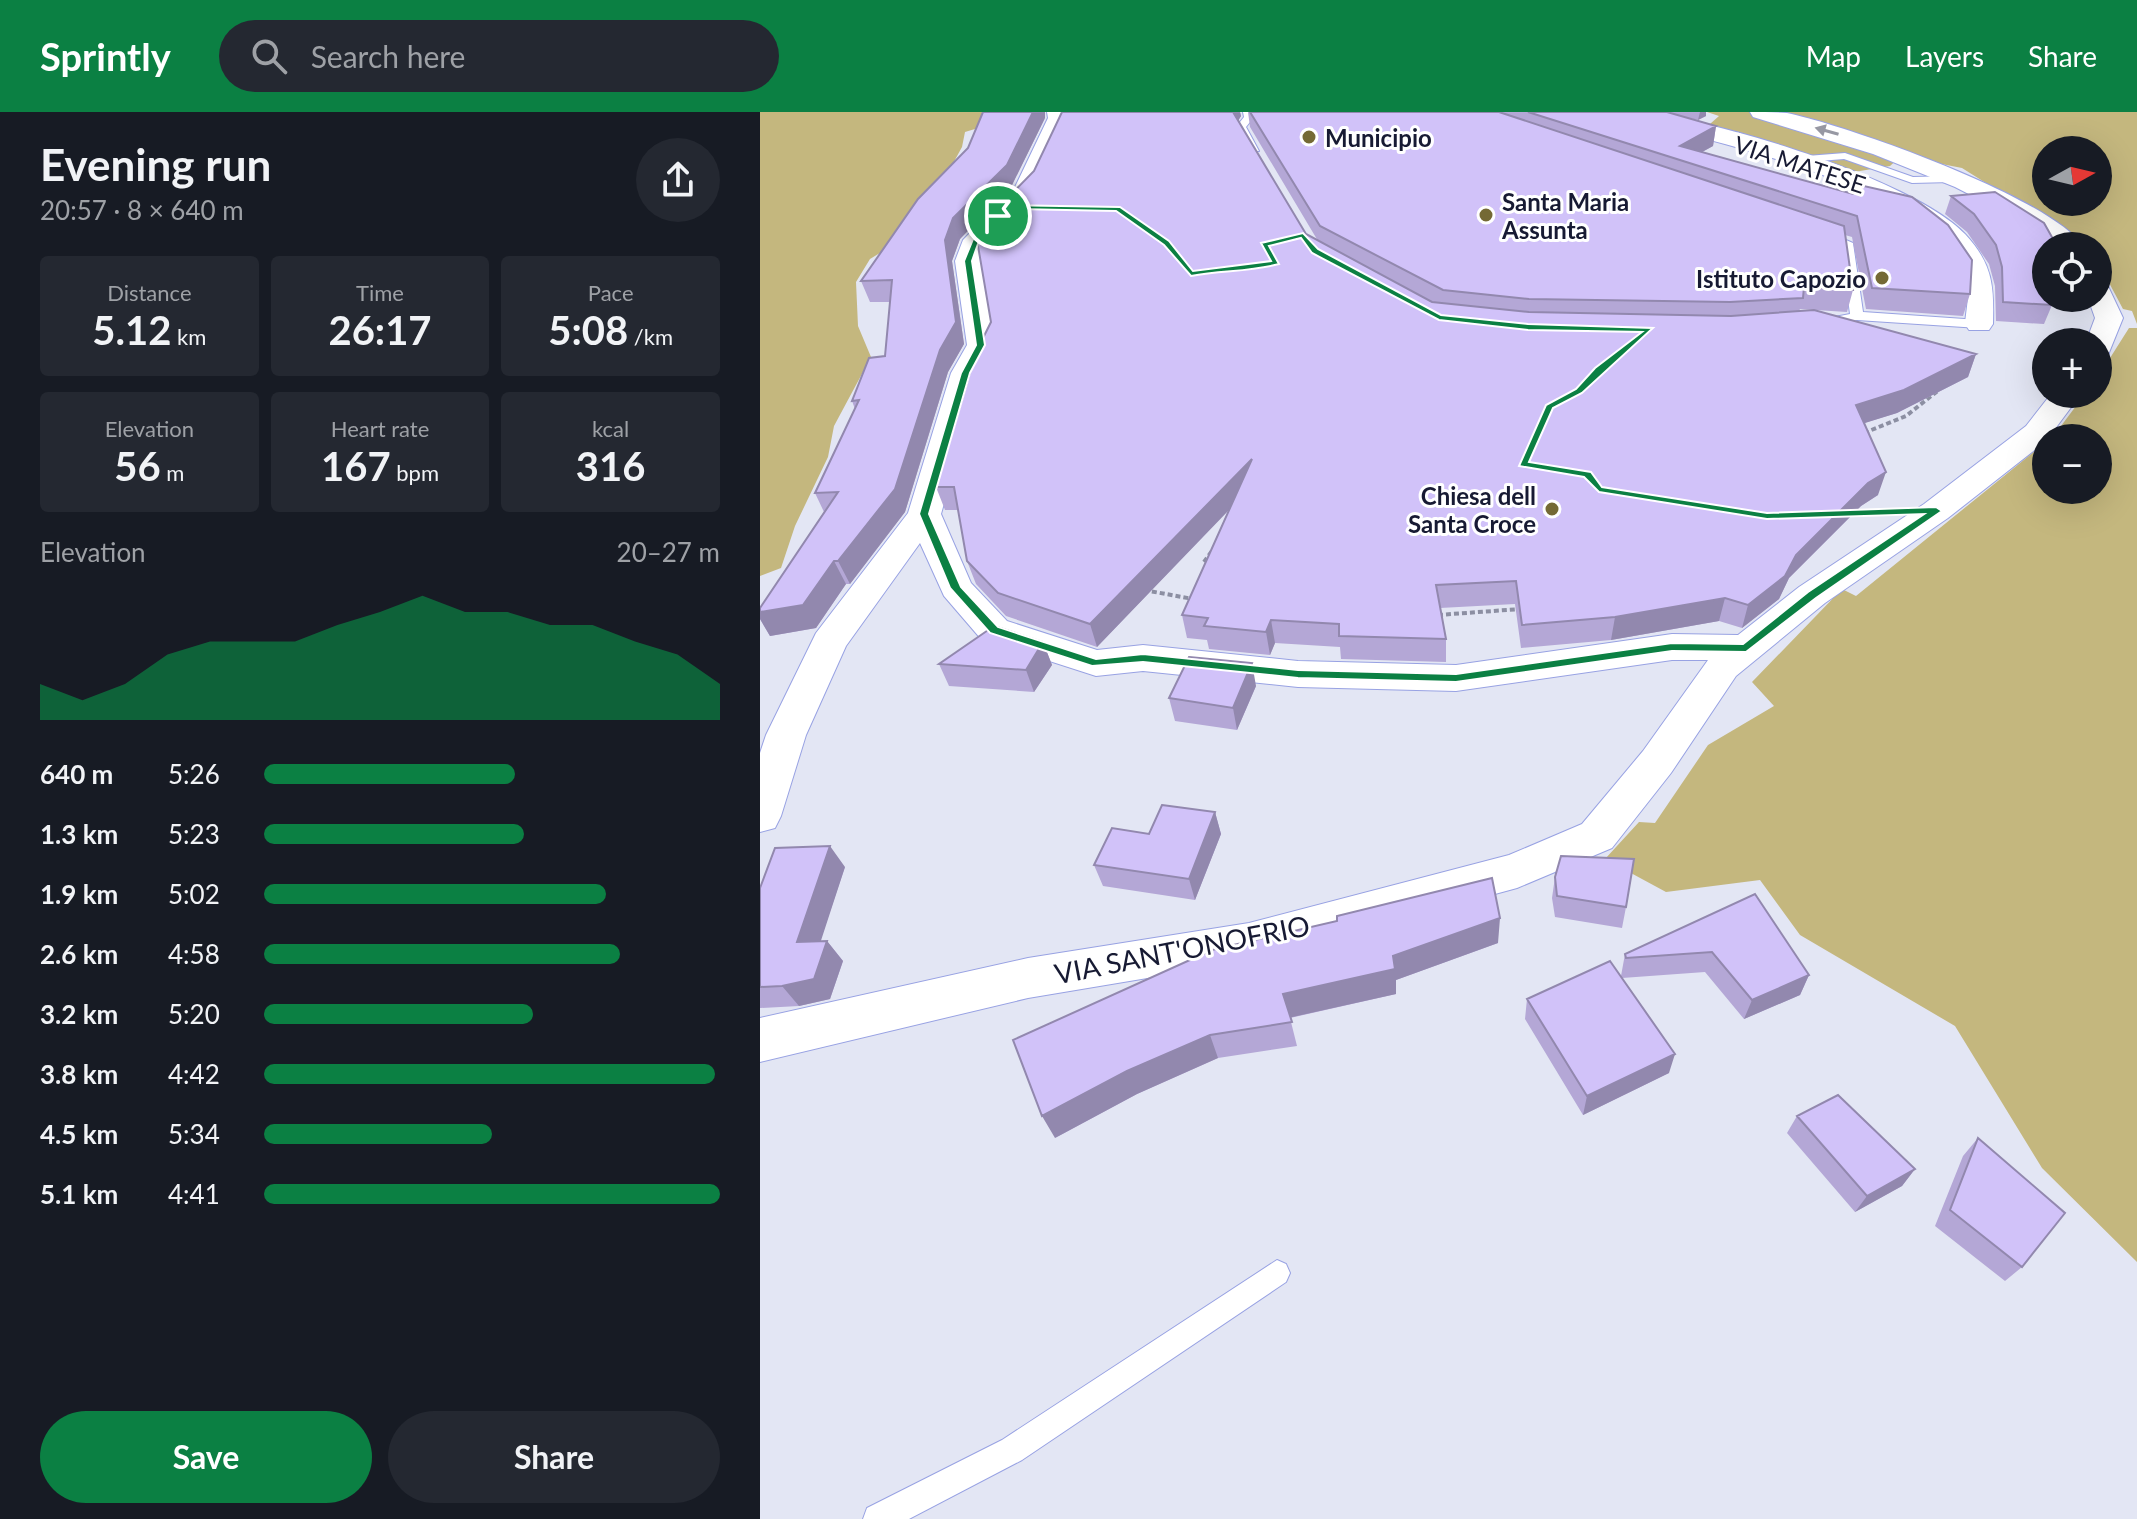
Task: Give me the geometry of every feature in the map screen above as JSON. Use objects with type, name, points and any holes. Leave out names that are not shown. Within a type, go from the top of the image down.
[{"type":"street","points":[[760,816],[786,735],[829,642],[924,514],[966,373],[981,345],[968,261],[976,240],[1025,190],[1059,118],[1058,112]]},
{"type":"street","name":"VIA MATESE","points":[[1634,112],[1794,160],[1885,193],[1940,224],[1979,266],[1985,290],[1979,324]]},
{"type":"street","points":[[1761,112],[1840,135],[1952,179],[2050,232]]},
{"type":"street","name":"VIA SANT'ONOFRIO","points":[[760,1040],[1028,978],[1249,942],[1517,870],[1597,836],[1657,762],[1723,667],[1812,595],[1936,511],[2037,433],[2056,408]]},
{"type":"street","points":[[924,514],[956,588],[994,630],[1096,663],[1143,658],[1298,674],[1456,678],[1672,647],[1746,648]]},
{"type":"lane","points":[[1248,112],[1249,117],[1241,127],[1263,163]]},
{"type":"lane","points":[[1794,160],[1845,156],[1912,180],[1952,179]]},
{"type":"lane","points":[[1808,229],[1847,243],[1857,316]]},
{"type":"lane","points":[[1800,326],[1857,316],[1979,324]]},
{"type":"lane","points":[[878,1519],[1012,1450],[1277,1273]]},
{"type":"path","points":[[1856,435],[1883,427],[1929,402],[1959,366],[1979,324]]},
{"type":"path","points":[[1204,562],[1221,539]]},
{"type":"path","points":[[1134,585],[1148,592],[1195,599]]},
{"type":"path","points":[[1429,616],[1528,609]]},
{"type":"shaded area","points":[[760,112],[1031,112],[965,132],[962,147],[916,231],[870,259],[856,282],[858,326],[871,357],[834,426],[828,457],[795,526],[781,568],[760,576]]},
{"type":"shaded area","points":[[1707,112],[2137,112],[2137,324],[2132,311],[2123,309],[2112,288],[2112,232],[2064,232],[2038,216],[2112,216],[2112,136],[2032,136],[2032,212],[1962,168],[1901,156],[1890,166],[1848,173],[1710,124],[1719,116]]},
{"type":"shaded area","points":[[2129,328],[2137,328],[2137,1262],[2042,1168],[1955,1026],[1800,935],[1760,880],[1666,892],[1605,859],[1639,822],[1655,823],[1708,745],[1774,706],[1752,682],[1842,589],[1856,596],[2032,453],[2032,504],[2112,504],[2112,424],[2062,424],[2074,408],[2112,408],[2112,355]]},
{"type":"building","points":[[983,112],[1033,112],[1007,165],[953,218],[945,240],[956,322],[940,350],[895,489],[838,561],[834,561],[803,605],[760,612],[838,492],[815,493],[859,400],[852,401],[869,358],[885,356],[892,280],[861,281],[918,199],[968,148]]},
{"type":"building","points":[[1062,112],[1233,112],[1306,234],[1432,302],[1529,312],[1731,316],[1814,310],[1976,354],[1904,390],[1856,405],[1886,472],[1868,483],[1796,555],[1785,576],[1748,605],[1725,598],[1615,617],[1522,625],[1516,581],[1436,585],[1446,639],[1339,636],[1339,624],[1271,620],[1266,632],[1204,626],[1208,618],[1182,615],[1252,459],[1090,624],[998,593],[967,561],[954,487],[936,487],[976,352],[991,322],[977,240],[984,222],[1034,171]]},
{"type":"building","points":[[1250,112],[1499,112],[1844,226],[1853,290],[1804,287],[1803,298],[1730,302],[1529,299],[1443,290],[1320,226]]},
{"type":"building","points":[[1528,112],[1667,112],[1716,126],[1680,146],[1853,194],[1864,186],[1912,197],[1948,225],[1972,260],[1970,294],[1872,288],[1857,216]]},
{"type":"building","points":[[1995,192],[2044,223],[2049,232],[2032,232],[2032,304],[2003,302],[2002,267],[1996,245],[1974,214],[1951,196]]},
{"type":"building","points":[[994,626],[1043,642],[1026,670],[939,664]]},
{"type":"building","points":[[1189,657],[1252,663],[1233,708],[1169,698]]},
{"type":"building","points":[[1162,805],[1215,812],[1189,879],[1094,865],[1112,828],[1149,834]]},
{"type":"building","points":[[830,846],[797,942],[827,941],[814,979],[760,987],[760,888],[775,848]]},
{"type":"building","points":[[1561,856],[1634,859],[1626,907],[1557,896],[1555,877]]},
{"type":"building","points":[[1492,878],[1500,918],[1393,956],[1395,969],[1283,994],[1292,1022],[1210,1035],[1127,1071],[1042,1116],[1013,1040],[1212,950],[1337,921],[1337,916]]},
{"type":"building","points":[[1755,894],[1809,975],[1752,1000],[1712,952],[1626,958],[1625,954]]},
{"type":"building","points":[[1610,961],[1675,1054],[1587,1096],[1527,999]]},
{"type":"building","points":[[1838,1095],[1915,1169],[1867,1196],[1797,1116]]},
{"type":"building","points":[[1978,1138],[2065,1213],[2022,1267],[1950,1210]]},
{"type":"place","name":"Municipio","points":[[1309,137]]},
{"type":"place","name":"Santa Maria Assunta","points":[[1486,215]]},
{"type":"place","name":"Istituto Capozio","points":[[1882,278]]},
{"type":"place","name":"Chiesa dell Santa Croce","points":[[1552,509]]},
{"type":"route","points":[[1009,207],[1118,209],[1167,243],[1191,274],[1234,266],[1246,270],[1276,263],[1264,245],[1303,236],[1315,251],[1439,318],[1528,327],[1650,329],[1599,370],[1579,391],[1549,407],[1523,464],[1587,475],[1599,489],[1729,513],[1767,516],[1936,511],[1812,595],[1746,648],[1672,647],[1456,678],[1298,674],[1143,658],[1096,663],[994,630],[956,588],[924,514],[966,373],[981,345],[968,261],[976,240],[998,216],[1009,207]]}]
